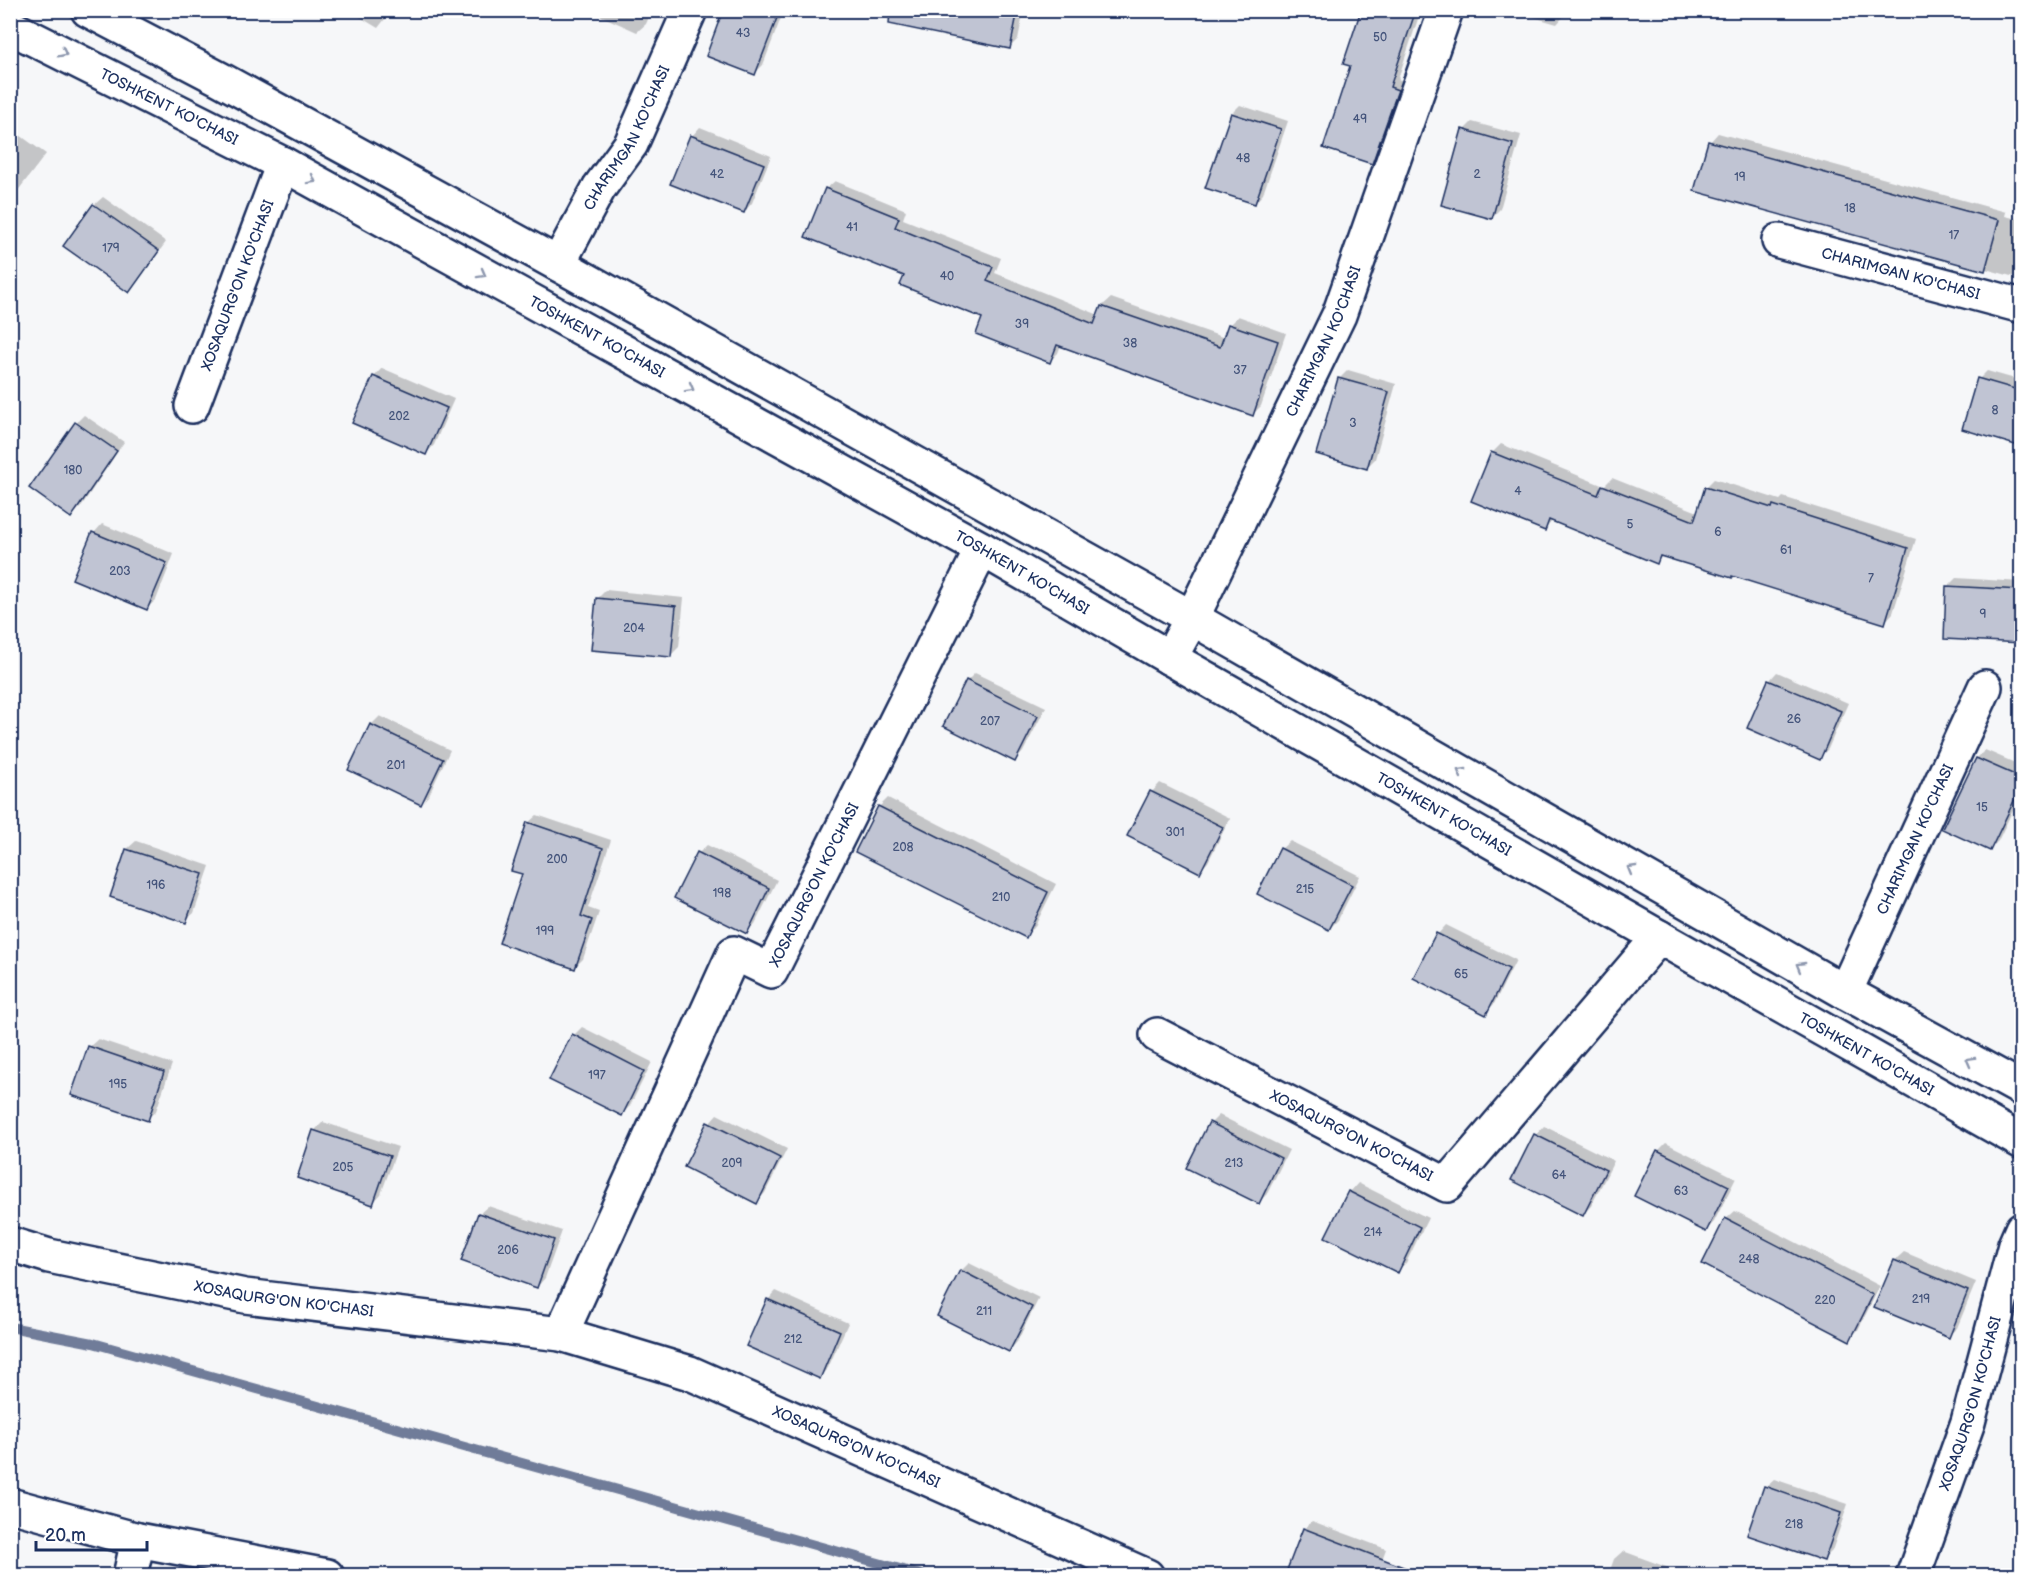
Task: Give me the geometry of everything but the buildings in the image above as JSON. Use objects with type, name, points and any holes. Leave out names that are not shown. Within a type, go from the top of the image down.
[{"type":"main road","points":[[88,10],[220,79],[558,264],[1192,618],[1845,992],[2022,1089]]},
{"type":"main road","name":"CHARIMGAN KO'CHASI","points":[[558,264],[599,188],[631,144],[690,10]]},
{"type":"main road","name":"CHARIMGAN KO'CHASI","points":[[1170,658],[1192,618],[1339,315],[1446,10]]},
{"type":"main road","name":"TOSHKENT KO'CHASI","points":[[10,27],[283,164],[982,549],[2022,1142]]},
{"type":"main road","name":"XOSAQURG'ON KO'CHASI","points":[[192,406],[283,164]]},
{"type":"main road","name":"CHARIMGAN KO'CHASI","points":[[1779,241],[2022,306]]},
{"type":"main road","name":"XOSAQURG'ON KO'CHASI","points":[[561,1334],[734,953],[771,970],[982,549]]},
{"type":"main road","name":"CHARIMGAN KO'CHASI","points":[[1845,992],[1984,687]]},
{"type":"main road","name":"XOSAQURG'ON KO'CHASI","points":[[1157,1035],[1448,1185],[1659,937]]},
{"type":"main road","name":"XOSAQURG'ON KO'CHASI","points":[[1913,1575],[1968,1422],[2014,1245],[2022,1230]]},
{"type":"main road","name":"XOSAQURG'ON KO'CHASI","points":[[10,1244],[49,1256],[245,1296],[561,1334],[690,1373],[1147,1575]]},
{"type":"main road","points":[[10,1505],[138,1540],[327,1575]]},
{"type":"main road","points":[[130,1575],[138,1540]]},
{"type":"waterway","points":[[10,1327],[93,1343],[925,1576]]}]
